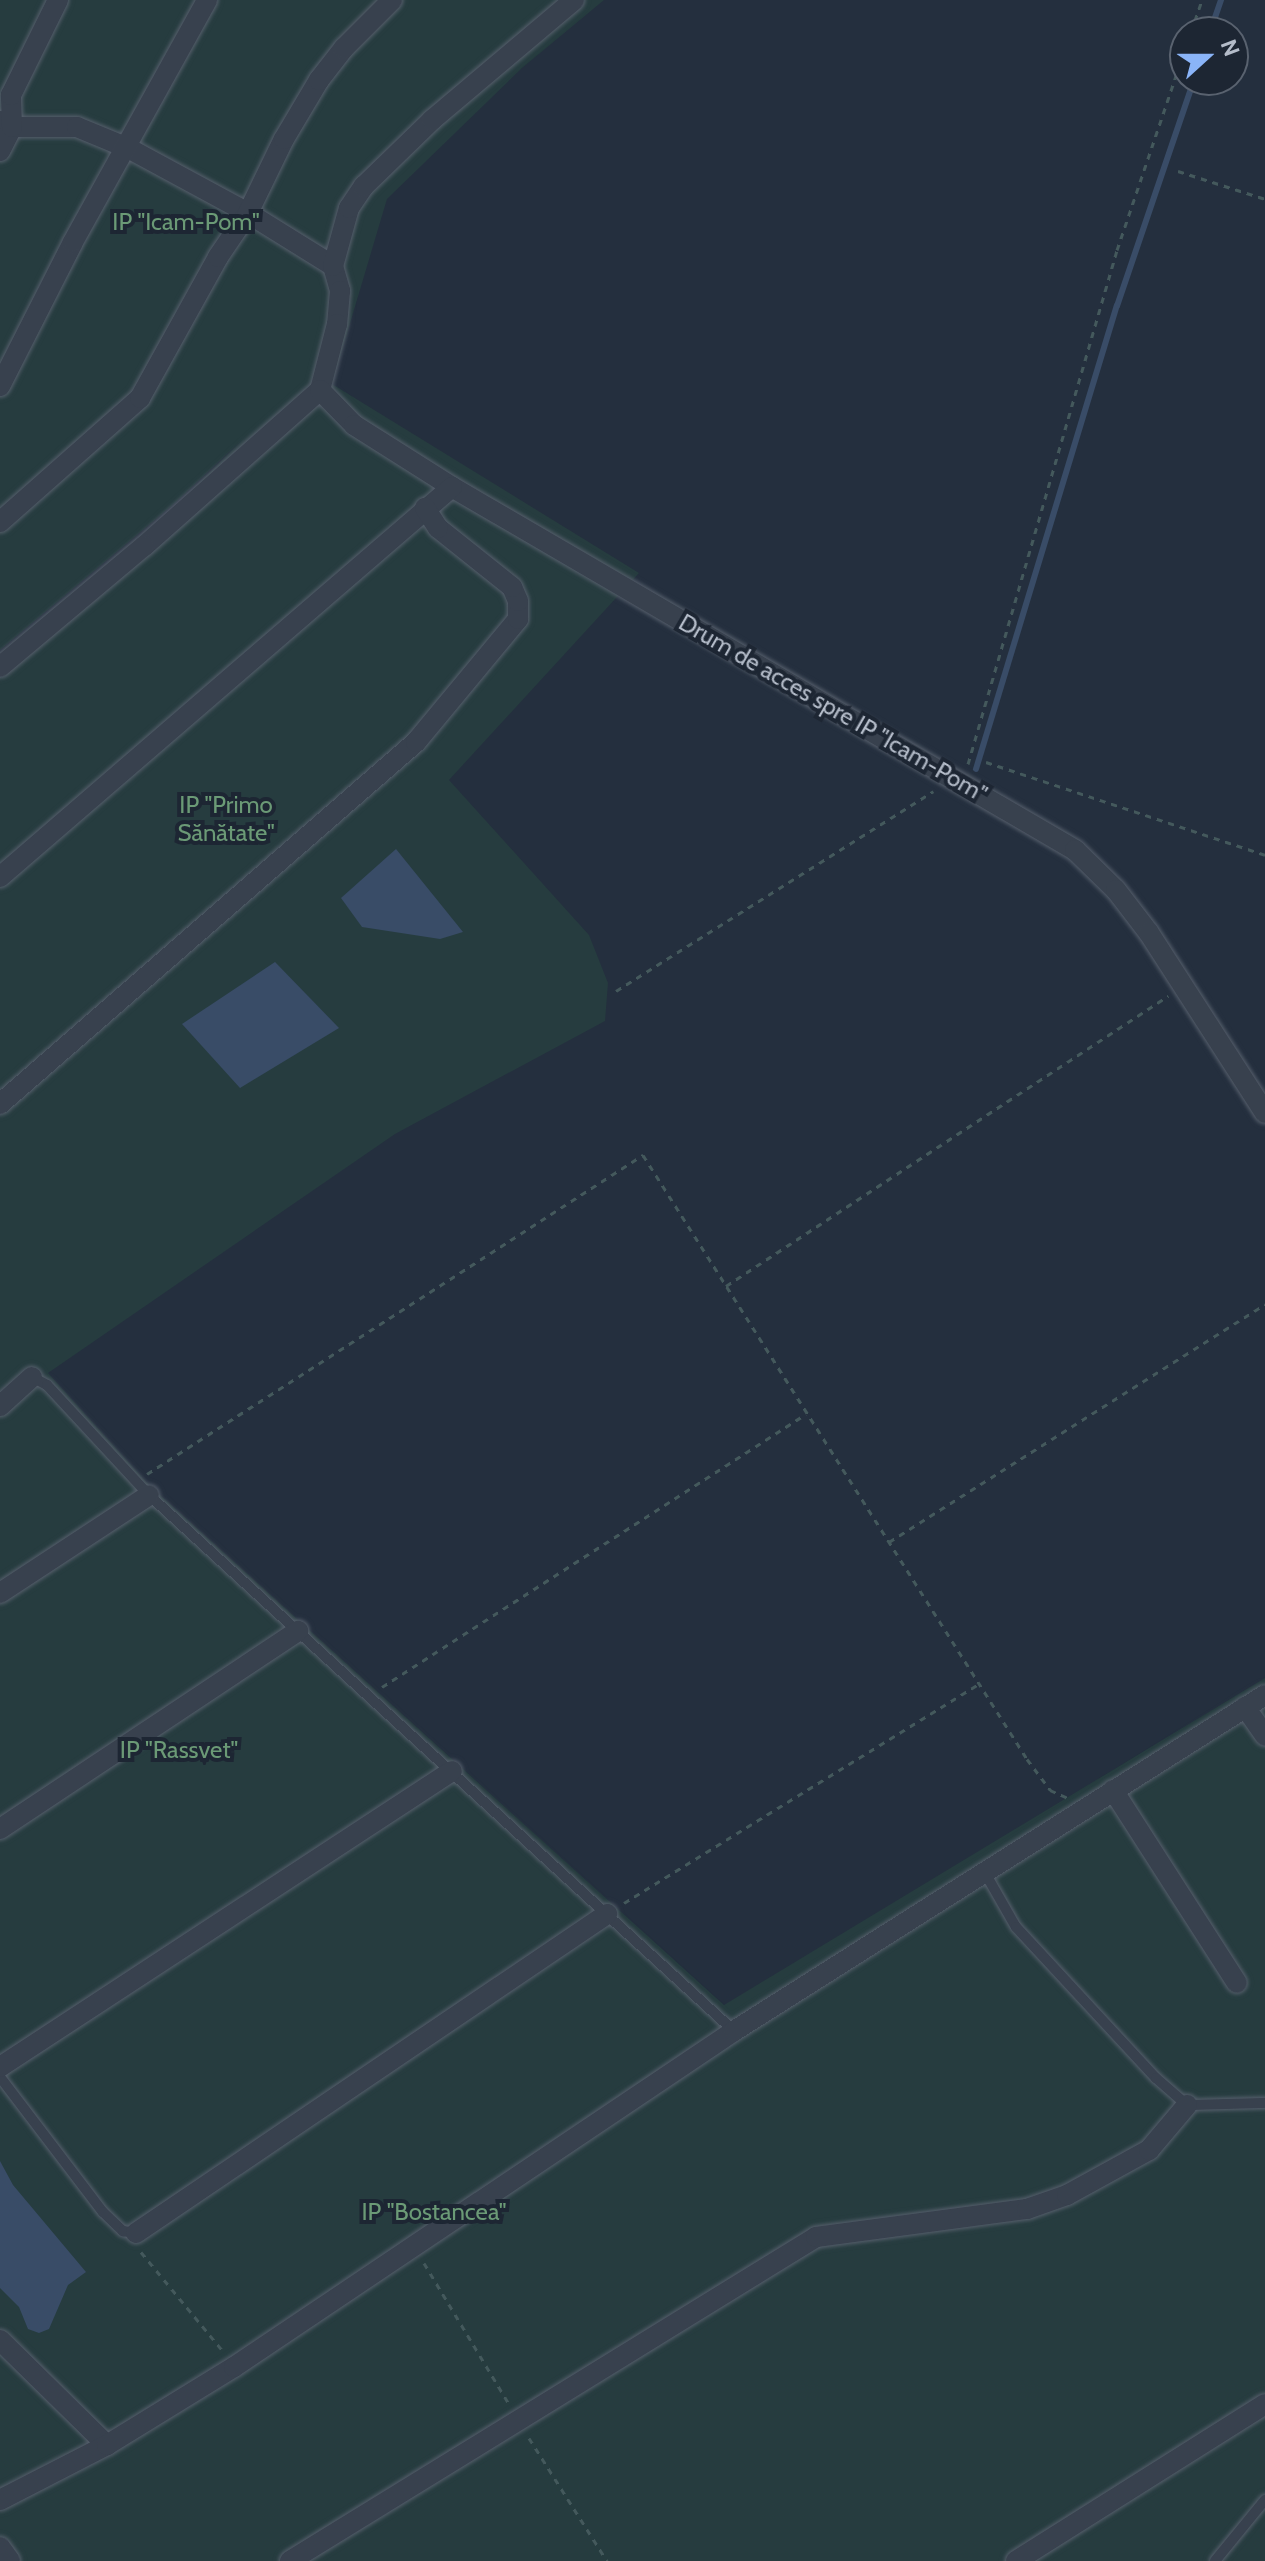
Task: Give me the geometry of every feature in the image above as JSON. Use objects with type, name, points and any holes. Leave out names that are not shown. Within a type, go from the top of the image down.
[{"type":"street","points":[[0,151],[11,95],[58,0]]},
{"type":"street","points":[[0,386],[73,242],[128,148],[207,0]]},
{"type":"street","points":[[0,522],[140,398],[218,257],[248,213],[284,139],[319,80],[344,48],[392,0]]},
{"type":"street","points":[[0,667],[144,546],[320,390],[337,324],[340,291],[333,266],[349,208],[364,186],[432,120],[574,0]]},
{"type":"street","points":[[6,124],[77,127],[128,148],[248,213],[333,266]]},
{"type":"street","name":"Drum de acces spre IP \"Icam-Pom\"","points":[[320,390],[354,425],[452,487],[1075,850],[1116,890],[1265,1113]]},
{"type":"street","points":[[0,877],[452,487]]},
{"type":"street","points":[[0,1104],[416,742],[518,619],[518,601],[512,587],[438,528],[425,508]]},
{"type":"street","points":[[0,1406],[32,1377]]},
{"type":"street","points":[[0,1593],[143,1488]]},
{"type":"street","points":[[0,1829],[298,1631]]},
{"type":"street","points":[[0,2500],[107,2445],[234,2367],[734,2031],[1265,1695]]},
{"type":"street","points":[[1245,1707],[1265,1736]]},
{"type":"street","points":[[0,2067],[452,1771]]},
{"type":"street","points":[[1113,1790],[1237,1983]]},
{"type":"street","points":[[129,2232],[607,1914]]},
{"type":"street","points":[[290,2561],[816,2237],[1027,2209],[1067,2195],[1149,2150],[1187,2105]]},
{"type":"street","points":[[0,2340],[107,2445]]},
{"type":"street","points":[[1016,2561],[1265,2404]]},
{"type":"street","points":[[0,2547],[10,2561]]},
{"type":"lane","points":[[32,1377],[47,1385],[143,1488],[734,2031]]},
{"type":"lane","points":[[984,1871],[1016,1927],[1156,2078],[1187,2105],[1265,2103]]},
{"type":"lane","points":[[0,2077],[103,2212],[129,2232]]},
{"type":"lane","points":[[1215,2561],[1265,2500]]},
{"type":"path","points":[[616,991],[958,780],[1117,250],[1169,96]]},
{"type":"path","points":[[1178,171],[1265,199]]},
{"type":"path","points":[[986,762],[1265,855]]},
{"type":"path","points":[[726,1286],[1183,986]]},
{"type":"path","points":[[143,1488],[643,1155],[1050,1790],[1086,1807]]},
{"type":"path","points":[[889,1542],[1265,1304]]},
{"type":"path","points":[[369,1695],[808,1413]]},
{"type":"path","points":[[607,1914],[979,1683]]},
{"type":"path","points":[[129,2232],[234,2367]]},
{"type":"green space","points":[[0,0],[604,0],[522,68],[387,199],[332,384],[639,573],[449,780],[589,935],[608,983],[605,1021],[395,1134],[48,1373],[149,1485],[724,2005],[1265,1678],[1265,2561],[0,2561],[0,653],[177,505],[243,439],[175,503],[0,650]]},
{"type":"water","points":[[396,849],[463,932],[440,939],[362,927],[341,898]]},
{"type":"water","points":[[275,962],[339,1028],[240,1088],[182,1024]]},
{"type":"water","points":[[0,2161],[13,2185],[86,2272],[68,2285],[49,2329],[39,2333],[28,2329],[19,2307],[0,2288]]},
{"type":"waterway","points":[[1216,16],[1221,0]]},
{"type":"waterway","points":[[976,769],[1117,306],[1189,96]]},
{"type":"park label","name":"IP \"Icam-Pom\"","points":[[186,222]]},
{"type":"park label","name":"IP \"Primo Sănătate\"","points":[[226,819]]},
{"type":"park label","name":"IP \"Rassvet\"","points":[[179,1750]]},
{"type":"park label","name":"IP \"Bostancea\"","points":[[434,2212]]}]
